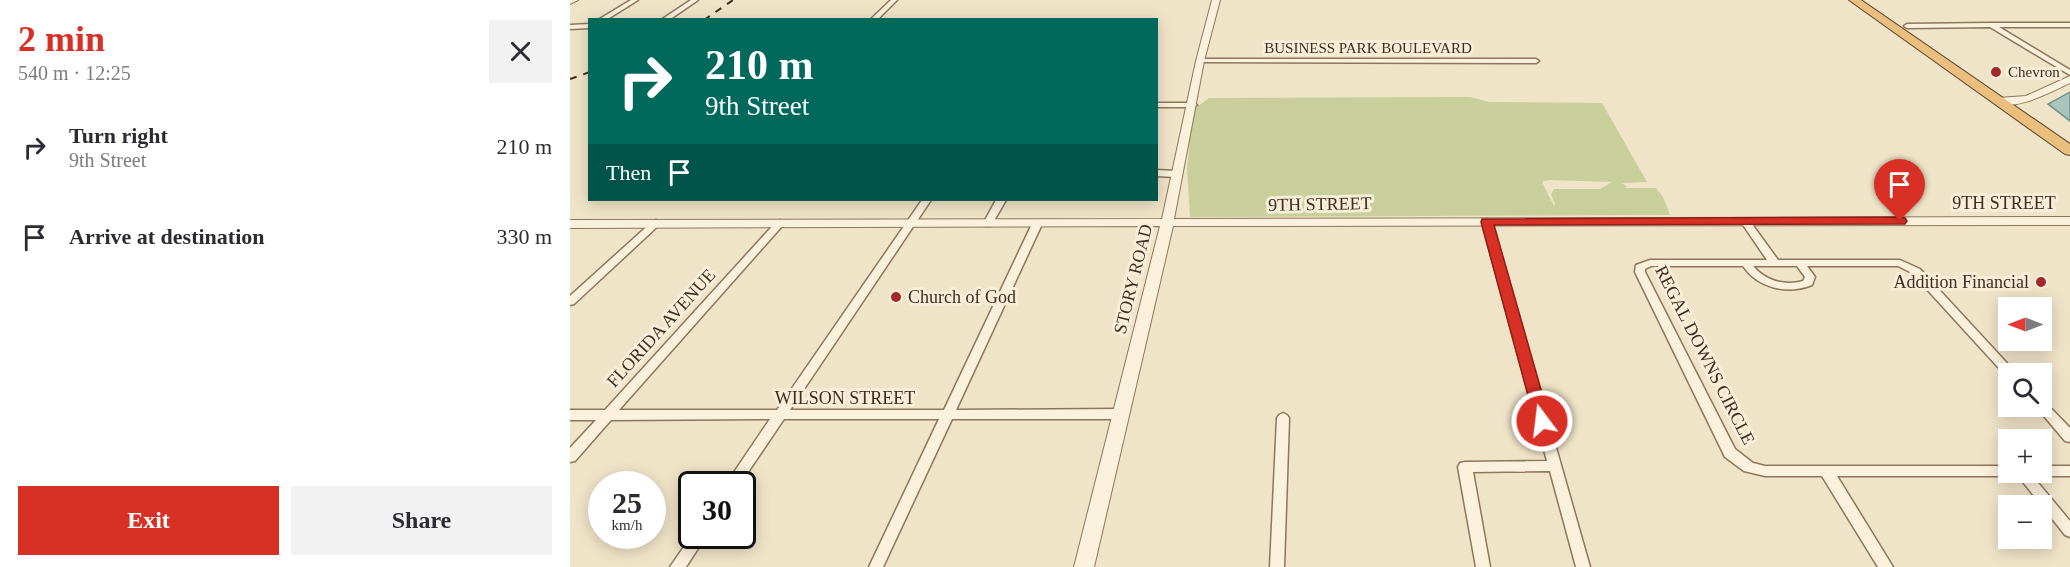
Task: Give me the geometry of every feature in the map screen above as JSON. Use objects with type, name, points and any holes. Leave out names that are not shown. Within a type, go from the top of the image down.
[{"type":"highway","points":[[1861,1],[1891,22],[1907,26],[2070,136]]},
{"type":"highway","points":[[1861,1],[2070,151]]},
{"type":"street","points":[[604,18],[635,0]]},
{"type":"street","points":[[667,18],[695,0]]},
{"type":"street","points":[[875,18],[894,0]]},
{"type":"street","name":"STORY ROAD","points":[[1084,567],[1167,224],[1200,62],[1216,0]]},
{"type":"street","points":[[1991,25],[2070,73]]},
{"type":"street","points":[[1907,26],[2070,25]]},
{"type":"street","points":[[570,27],[588,26]]},
{"type":"street","name":"BUSINESS PARK BOULEVARD","points":[[1200,62],[1536,61]]},
{"type":"street","points":[[1998,101],[2028,99],[2070,79]]},
{"type":"street","points":[[1158,105],[1193,105]]},
{"type":"street","points":[[1158,173],[1176,174]]},
{"type":"street","points":[[743,471],[925,201]]},
{"type":"street","points":[[988,224],[1000,201]]},
{"type":"street","name":"9TH STREET","points":[[570,224],[2070,221]]},
{"type":"street","points":[[1487,222],[1583,567]]},
{"type":"street","points":[[1746,222],[1774,262]]},
{"type":"street","points":[[570,302],[657,223]]},
{"type":"street","name":"FLORIDA AVENUE","points":[[570,457],[780,223]]},
{"type":"street","points":[[876,567],[1037,224]]},
{"type":"street","points":[[1745,262],[1758,279],[1768,284],[1803,286],[1808,283],[1810,277],[1799,262]]},
{"type":"street","name":"REGAL DOWNS CIRCLE","points":[[1998,471],[1765,471],[1749,467],[1730,453],[1640,272],[1641,267],[1650,263],[1745,262],[1888,262],[1908,266],[1916,271],[2001,363]]},
{"type":"street","name":"WILSON STREET","points":[[570,415],[1120,414]]},
{"type":"street","points":[[2052,417],[2070,437]]},
{"type":"street","points":[[1278,567],[1283,418]]},
{"type":"street","points":[[1483,567],[1465,467],[1554,466]]},
{"type":"street","points":[[1826,471],[1886,567]]},
{"type":"street","points":[[2052,471],[2070,471]]},
{"type":"street","points":[[2030,483],[2070,531]]},
{"type":"street","points":[[677,567],[690,549]]},
{"type":"green space","points":[[1470,97],[1489,102],[1602,103],[1647,182],[1621,183],[1627,186],[1625,188],[1656,188],[1663,197],[1670,215],[1190,217],[1187,169],[1193,110],[1209,98]],"holes":[[[1550,180],[1612,182],[1600,189],[1554,189],[1551,194],[1554,206],[1543,184],[1543,181]]]},
{"type":"water","points":[[2070,92],[2070,121],[2048,104]]},
{"type":"railway","points":[[707,18],[733,0]]},
{"type":"railway","points":[[570,79],[588,73]]},
{"type":"place","name":"Chevron","points":[[1996,72]]},
{"type":"place","name":"Addition Financial","points":[[2041,282]]},
{"type":"place","name":"Church of God","points":[[896,297]]},
{"type":"route","points":[[1542,421],[1487,222],[1900,221]]}]
